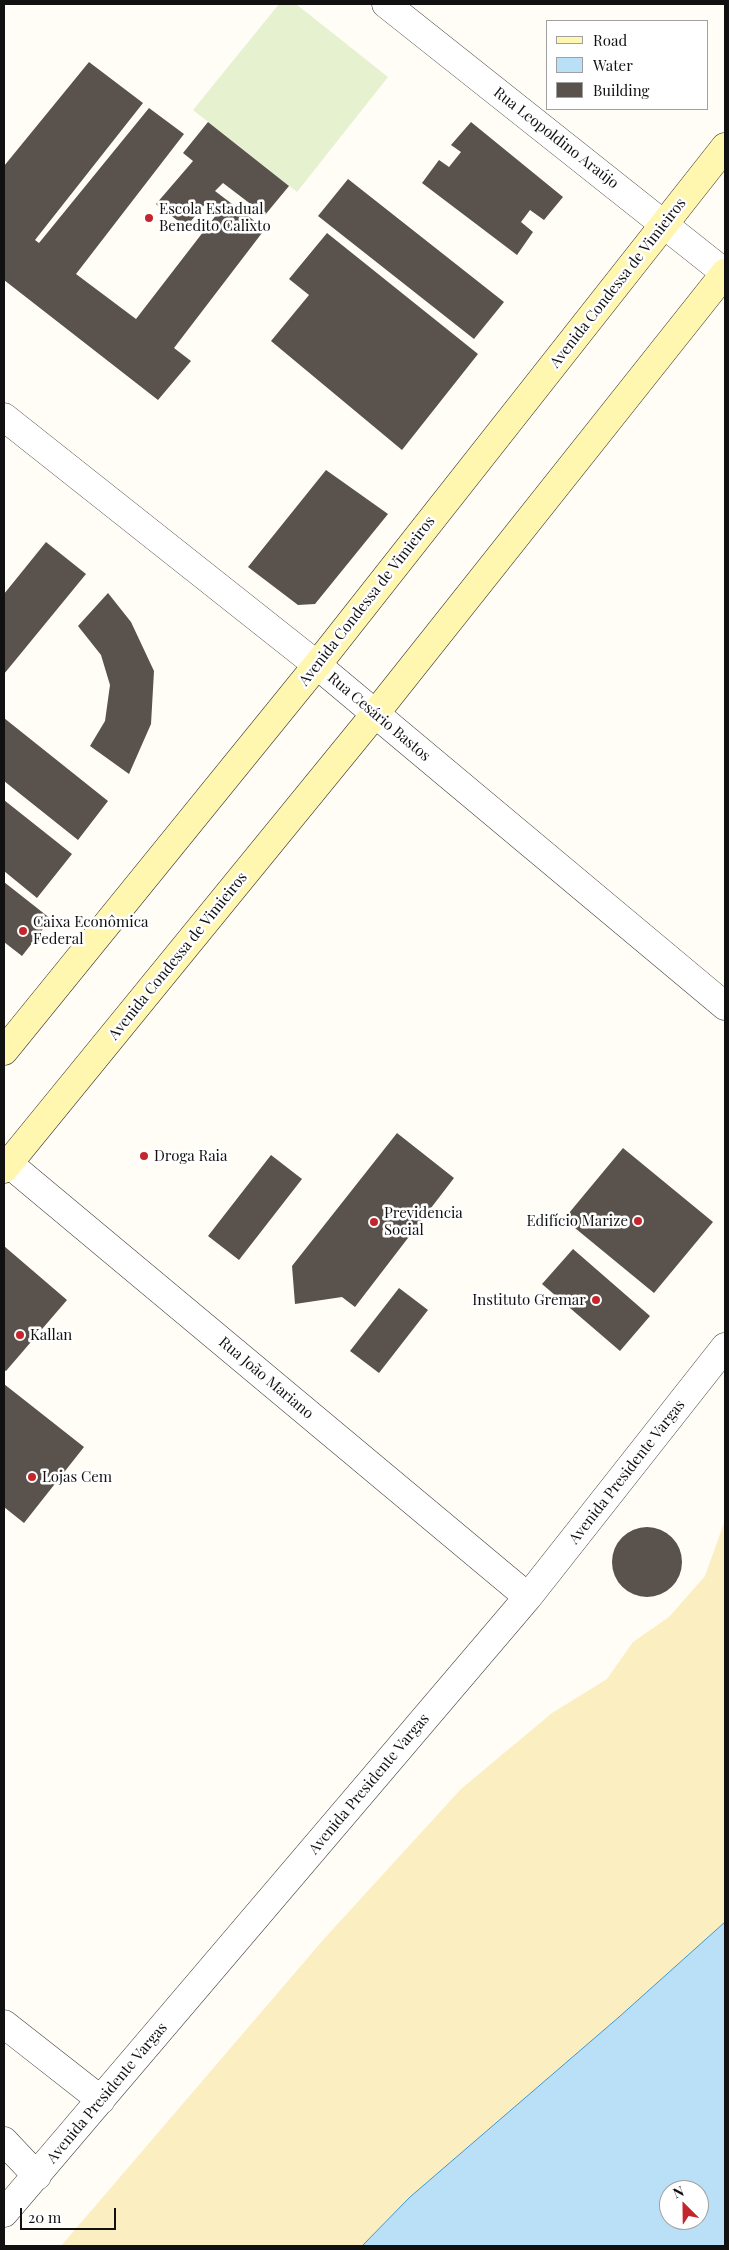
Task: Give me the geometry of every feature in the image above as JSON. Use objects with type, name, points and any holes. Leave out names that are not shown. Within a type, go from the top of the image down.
[{"type":"main road","name":"Avenida Condessa de Vimieiros","points":[[4,1051],[317,665],[725,147]]},
{"type":"main road","name":"Avenida Condessa de Vimieiros","points":[[5,1164],[375,714],[725,273]]},
{"type":"street","name":"Rua Leopoldino Araújo","points":[[386,4],[725,273]]},
{"type":"street","name":"Rua Cesário Bastos","points":[[4,417],[317,665],[725,1006]]},
{"type":"street","name":"Rua João Mariano","points":[[5,1164],[528,1596]]},
{"type":"street","name":"Avenida Presidente Vargas","points":[[4,2213],[528,1596],[725,1347]]},
{"type":"street","points":[[4,2024],[101,2100]]},
{"type":"street","points":[[4,2142],[37,2176]]},
{"type":"sand","points":[[725,1520],[725,1922],[619,2017],[410,2197],[362,2246],[61,2246],[323,1940],[461,1789],[552,1713],[607,1679],[633,1642],[669,1617],[705,1576]]},
{"type":"green space","points":[[279,4],[296,4],[388,77],[297,192],[193,110]]},
{"type":"water","points":[[725,1922],[725,2246],[362,2246],[410,2197],[619,2017]]},
{"type":"building","points":[[89,62],[143,103],[35,240],[39,243],[149,108],[184,134],[76,274],[136,319],[217,214],[205,204],[186,227],[156,204],[193,161],[183,153],[208,122],[289,186],[265,215],[223,183],[215,191],[265,229],[174,348],[191,361],[158,400],[4,280],[4,166]]},
{"type":"building","points":[[471,122],[563,197],[544,220],[530,210],[521,222],[533,232],[517,255],[422,183],[439,160],[449,167],[461,152],[451,145]]},
{"type":"building","points":[[348,179],[504,302],[474,339],[318,216]]},
{"type":"building","points":[[327,233],[478,354],[402,450],[271,341],[309,295],[289,279]]},
{"type":"building","points":[[326,470],[388,514],[315,604],[298,605],[248,567]]},
{"type":"building","points":[[46,542],[86,574],[4,674],[4,594]]},
{"type":"building","points":[[108,593],[131,622],[154,671],[151,724],[129,774],[90,746],[105,721],[110,685],[101,655],[78,626]]},
{"type":"building","points":[[4,718],[108,801],[78,840],[4,781]]},
{"type":"building","points":[[4,800],[72,854],[37,898],[4,871]]},
{"type":"building","name":"Caixa Econômica Federal","points":[[4,882],[51,919],[22,956],[4,942]]},
{"type":"building","name":"Previdencia Social","points":[[397,1133],[454,1178],[355,1307],[342,1297],[295,1304],[292,1266]]},
{"type":"building","name":"Edifício Marize","points":[[623,1148],[713,1222],[654,1293],[564,1219]]},
{"type":"building","points":[[271,1155],[302,1179],[239,1260],[208,1236]]},
{"type":"building","name":"Kallan","points":[[4,1246],[67,1300],[6,1371],[4,1370]]},
{"type":"building","name":"Instituto Gremar","points":[[573,1249],[650,1316],[620,1351],[542,1284]]},
{"type":"building","points":[[399,1288],[428,1310],[379,1373],[350,1351]]},
{"type":"building","name":"Lojas Cem","points":[[4,1384],[84,1447],[24,1523],[4,1507]]},
{"type":"building","points":[[647,1527],[666,1533],[676,1543],[682,1562],[676,1581],[666,1591],[647,1597],[628,1591],[618,1581],[612,1562],[618,1543],[628,1533]]},
{"type":"place","name":"Escola Estadual Benedito Calixto","points":[[149,218]]},
{"type":"place","name":"Caixa Econômica Federal","points":[[23,931]]},
{"type":"place","name":"Droga Raia","points":[[144,1156]]},
{"type":"place","name":"Edifício Marize","points":[[638,1221]]},
{"type":"place","name":"Previdencia Social","points":[[374,1222]]},
{"type":"place","name":"Instituto Gremar","points":[[596,1300]]},
{"type":"place","name":"Kallan","points":[[20,1335]]},
{"type":"place","name":"Lojas Cem","points":[[32,1477]]}]
